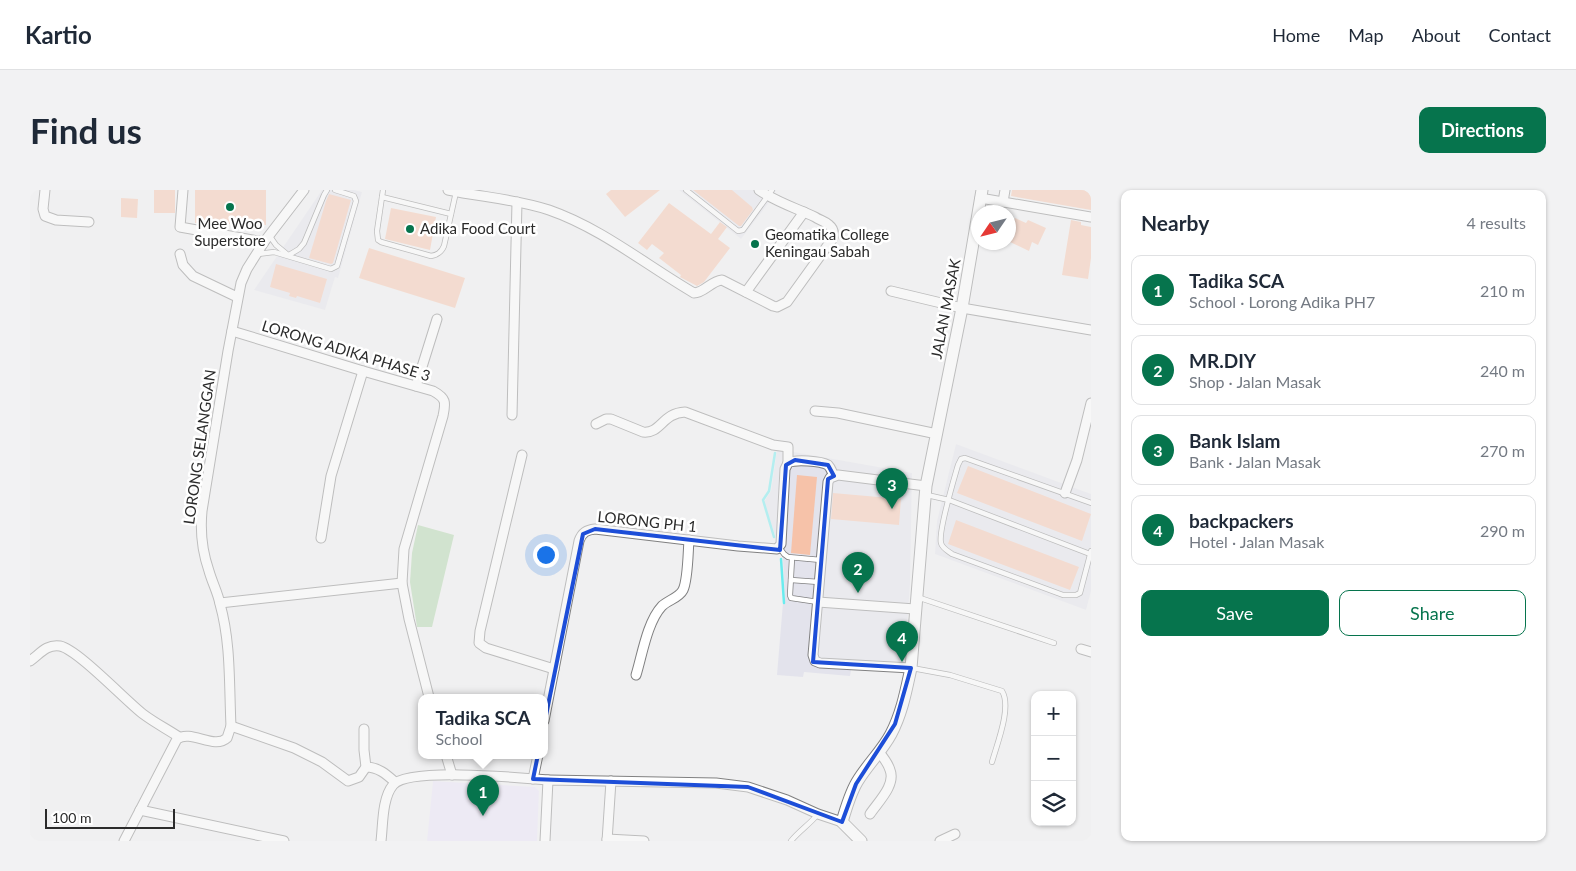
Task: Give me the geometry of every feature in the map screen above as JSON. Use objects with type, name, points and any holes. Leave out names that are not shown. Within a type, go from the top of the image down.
[{"type":"street","points":[[45,190],[43,209],[45,216],[56,220],[89,222]]},
{"type":"street","points":[[183,190],[180,228],[267,239]]},
{"type":"street","name":"LORONG SELANGGAN","points":[[230,726],[229,656],[220,603],[208,570],[202,546],[201,528],[210,458],[238,297],[247,269],[304,190]]},
{"type":"street","points":[[452,191],[517,202],[548,210],[581,224],[694,293],[699,293],[719,280],[773,306],[782,306],[787,302],[834,234],[828,224],[770,193],[759,190]]},
{"type":"street","points":[[1003,202],[1005,190]]},
{"type":"street","points":[[981,194],[1003,202],[1091,217]]},
{"type":"street","name":"JALAN MASAK","points":[[842,822],[856,784],[890,736],[902,709],[911,668],[926,490],[962,308],[981,194]]},
{"type":"street","points":[[512,415],[517,202]]},
{"type":"street","points":[[746,292],[804,212]]},
{"type":"street","points":[[180,254],[182,265],[193,276],[238,297]]},
{"type":"street","points":[[891,291],[962,308],[1091,330]]},
{"type":"street","points":[[416,386],[437,318]]},
{"type":"street","name":"LORONG ADIKA PHASE 3","points":[[232,331],[433,390],[441,395],[445,402],[445,408],[404,549],[402,582],[409,619],[428,694]]},
{"type":"street","points":[[320,538],[331,476],[363,371]]},
{"type":"street","points":[[1065,492],[1076,460],[1091,403]]},
{"type":"street","points":[[596,424],[606,419],[611,419],[643,432],[649,432],[674,414],[685,412],[773,445],[788,447],[779,547]]},
{"type":"street","points":[[815,412],[838,413],[937,434]]},
{"type":"street","points":[[522,454],[480,631],[479,643],[486,648],[554,669]]},
{"type":"street","points":[[788,463],[795,460],[823,463],[828,466],[834,476]]},
{"type":"street","points":[[911,668],[820,663],[815,661],[813,655],[819,582],[828,482],[830,478],[834,476],[926,490]]},
{"type":"street","name":"LORONG PH 1","points":[[548,700],[579,541],[588,530],[595,529],[773,549],[779,547]]},
{"type":"street","points":[[636,675],[657,613],[662,606],[676,598],[683,590],[689,540]]},
{"type":"street","points":[[220,603],[402,582]]},
{"type":"street","points":[[818,602],[915,609]]},
{"type":"street","points":[[30,661],[46,647],[64,648],[101,676],[145,715],[179,737],[185,736],[220,742],[227,738],[230,726],[294,748],[322,762],[348,780],[359,777],[366,767],[364,729]]},
{"type":"street","points":[[1081,649],[1091,652]]},
{"type":"street","points":[[124,841],[179,737]]},
{"type":"street","points":[[870,814],[892,780],[890,770],[879,752]]},
{"type":"street","points":[[447,759],[452,775]]},
{"type":"street","points":[[533,779],[537,759]]},
{"type":"street","points":[[366,767],[373,767],[384,772],[396,782]]},
{"type":"street","points":[[381,841],[387,794],[396,782],[409,777],[452,775],[548,780],[716,784],[748,787],[842,822],[861,841]]},
{"type":"street","points":[[545,841],[548,780]]},
{"type":"street","points":[[611,781],[607,840],[644,841]]},
{"type":"street","points":[[140,810],[284,841]]},
{"type":"street","points":[[940,841],[955,834]]},
{"type":"lane","points":[[289,255],[299,249],[304,243],[327,190]]},
{"type":"lane","points":[[258,254],[274,252],[331,269],[336,266],[356,201],[354,196],[335,190]]},
{"type":"lane","points":[[383,190],[377,232],[378,240],[419,254],[431,256],[437,255],[442,251],[451,214],[452,191]]},
{"type":"lane","points":[[686,190],[738,231],[743,230],[770,193]]},
{"type":"lane","points":[[382,197],[451,214]]},
{"type":"lane","points":[[267,239],[289,255]]},
{"type":"lane","points":[[926,490],[949,500],[1091,553],[1080,593],[1076,595],[1062,595],[952,554],[944,549],[941,544],[941,532],[949,500],[958,465],[965,458],[1065,492],[1091,503]]},
{"type":"lane","points":[[779,547],[784,554],[792,558],[821,560]]},
{"type":"lane","points":[[792,558],[791,598],[818,602]]},
{"type":"lane","points":[[790,580],[819,582]]},
{"type":"lane","points":[[916,597],[1054,643]]},
{"type":"lane","points":[[911,668],[950,675],[1002,691],[1006,699],[1006,709],[992,762]]},
{"type":"lane","points":[[791,841],[818,814]]},
{"type":"highlighted area","points":[[795,460],[828,465],[834,476],[828,479],[813,662],[911,668],[895,724],[856,784],[842,822],[748,787],[533,779],[583,534],[595,529],[780,550],[786,465]]},
{"type":"shaded area","points":[[322,190],[354,190],[362,192],[338,278],[335,277],[325,310],[254,290]]},
{"type":"shaded area","points":[[679,190],[776,190],[741,239]]},
{"type":"shaded area","points":[[956,444],[1091,494],[1091,591],[1086,610],[935,554],[937,521]]},
{"type":"shaded area","points":[[777,449],[912,473],[910,584],[904,672],[851,670],[850,676],[804,672],[803,677],[777,675],[783,603],[785,603],[783,559],[764,502],[771,491]]},
{"type":"shaded area","points":[[433,781],[535,787],[539,791],[537,841],[427,841]]},
{"type":"green space","points":[[418,525],[454,535],[432,627],[417,627],[410,582],[412,553]]},
{"type":"building","points":[[154,190],[175,190],[175,213],[154,213]]},
{"type":"building","name":"Mee Woo Superstore","points":[[195,190],[266,190],[266,225],[195,223]]},
{"type":"building","points":[[611,190],[660,190],[625,217],[606,194]]},
{"type":"building","points":[[693,190],[732,190],[753,210],[741,226],[739,226]]},
{"type":"building","points":[[1012,190],[1091,190],[1091,210],[1011,196]]},
{"type":"building","points":[[329,194],[351,200],[333,263],[331,264],[309,258]]},
{"type":"building","points":[[121,198],[138,199],[137,218],[121,217]]},
{"type":"building","points":[[669,203],[711,234],[720,222],[727,227],[718,239],[730,248],[704,282],[697,286],[680,277],[681,275],[659,258],[664,253],[652,244],[647,250],[638,243]]},
{"type":"building","name":"Adika Food Court","points":[[391,208],[436,217],[430,250],[385,239]]},
{"type":"building","points":[[1016,218],[1026,223],[1028,220],[1046,228],[1038,245],[1032,242],[1029,251],[1016,245]]},
{"type":"building","points":[[1071,220],[1091,227],[1091,258],[1088,279],[1062,275]]},
{"type":"building","points":[[369,248],[465,278],[455,308],[359,278]]},
{"type":"building","points":[[276,264],[327,279],[320,303],[297,296],[296,298],[289,296],[290,293],[270,287]]},
{"type":"building","points":[[968,466],[1091,514],[1082,541],[957,493]]},
{"type":"building","points":[[797,475],[817,477],[810,555],[791,553]]},
{"type":"building","points":[[833,493],[901,499],[899,525],[831,519]]},
{"type":"building","points":[[956,520],[1079,567],[1070,590],[948,544]]},
{"type":"waterway","points":[[774,537],[763,500],[769,491],[775,453]]},
{"type":"waterway","points":[[781,559],[784,603]]},
{"type":"place","name":"Mee Woo Superstore","points":[[230,207]]},
{"type":"place","name":"Adika Food Court","points":[[410,229]]},
{"type":"place","name":"Geomatika College Keningau Sabah","points":[[755,244]]},
{"type":"place","name":"Bank Islam","points":[[892,509]]},
{"type":"place","name":"MR.DIY","points":[[858,593]]},
{"type":"place","name":"backpackers","points":[[902,662]]},
{"type":"place","name":"Tadika SCA","points":[[483,816]]}]
